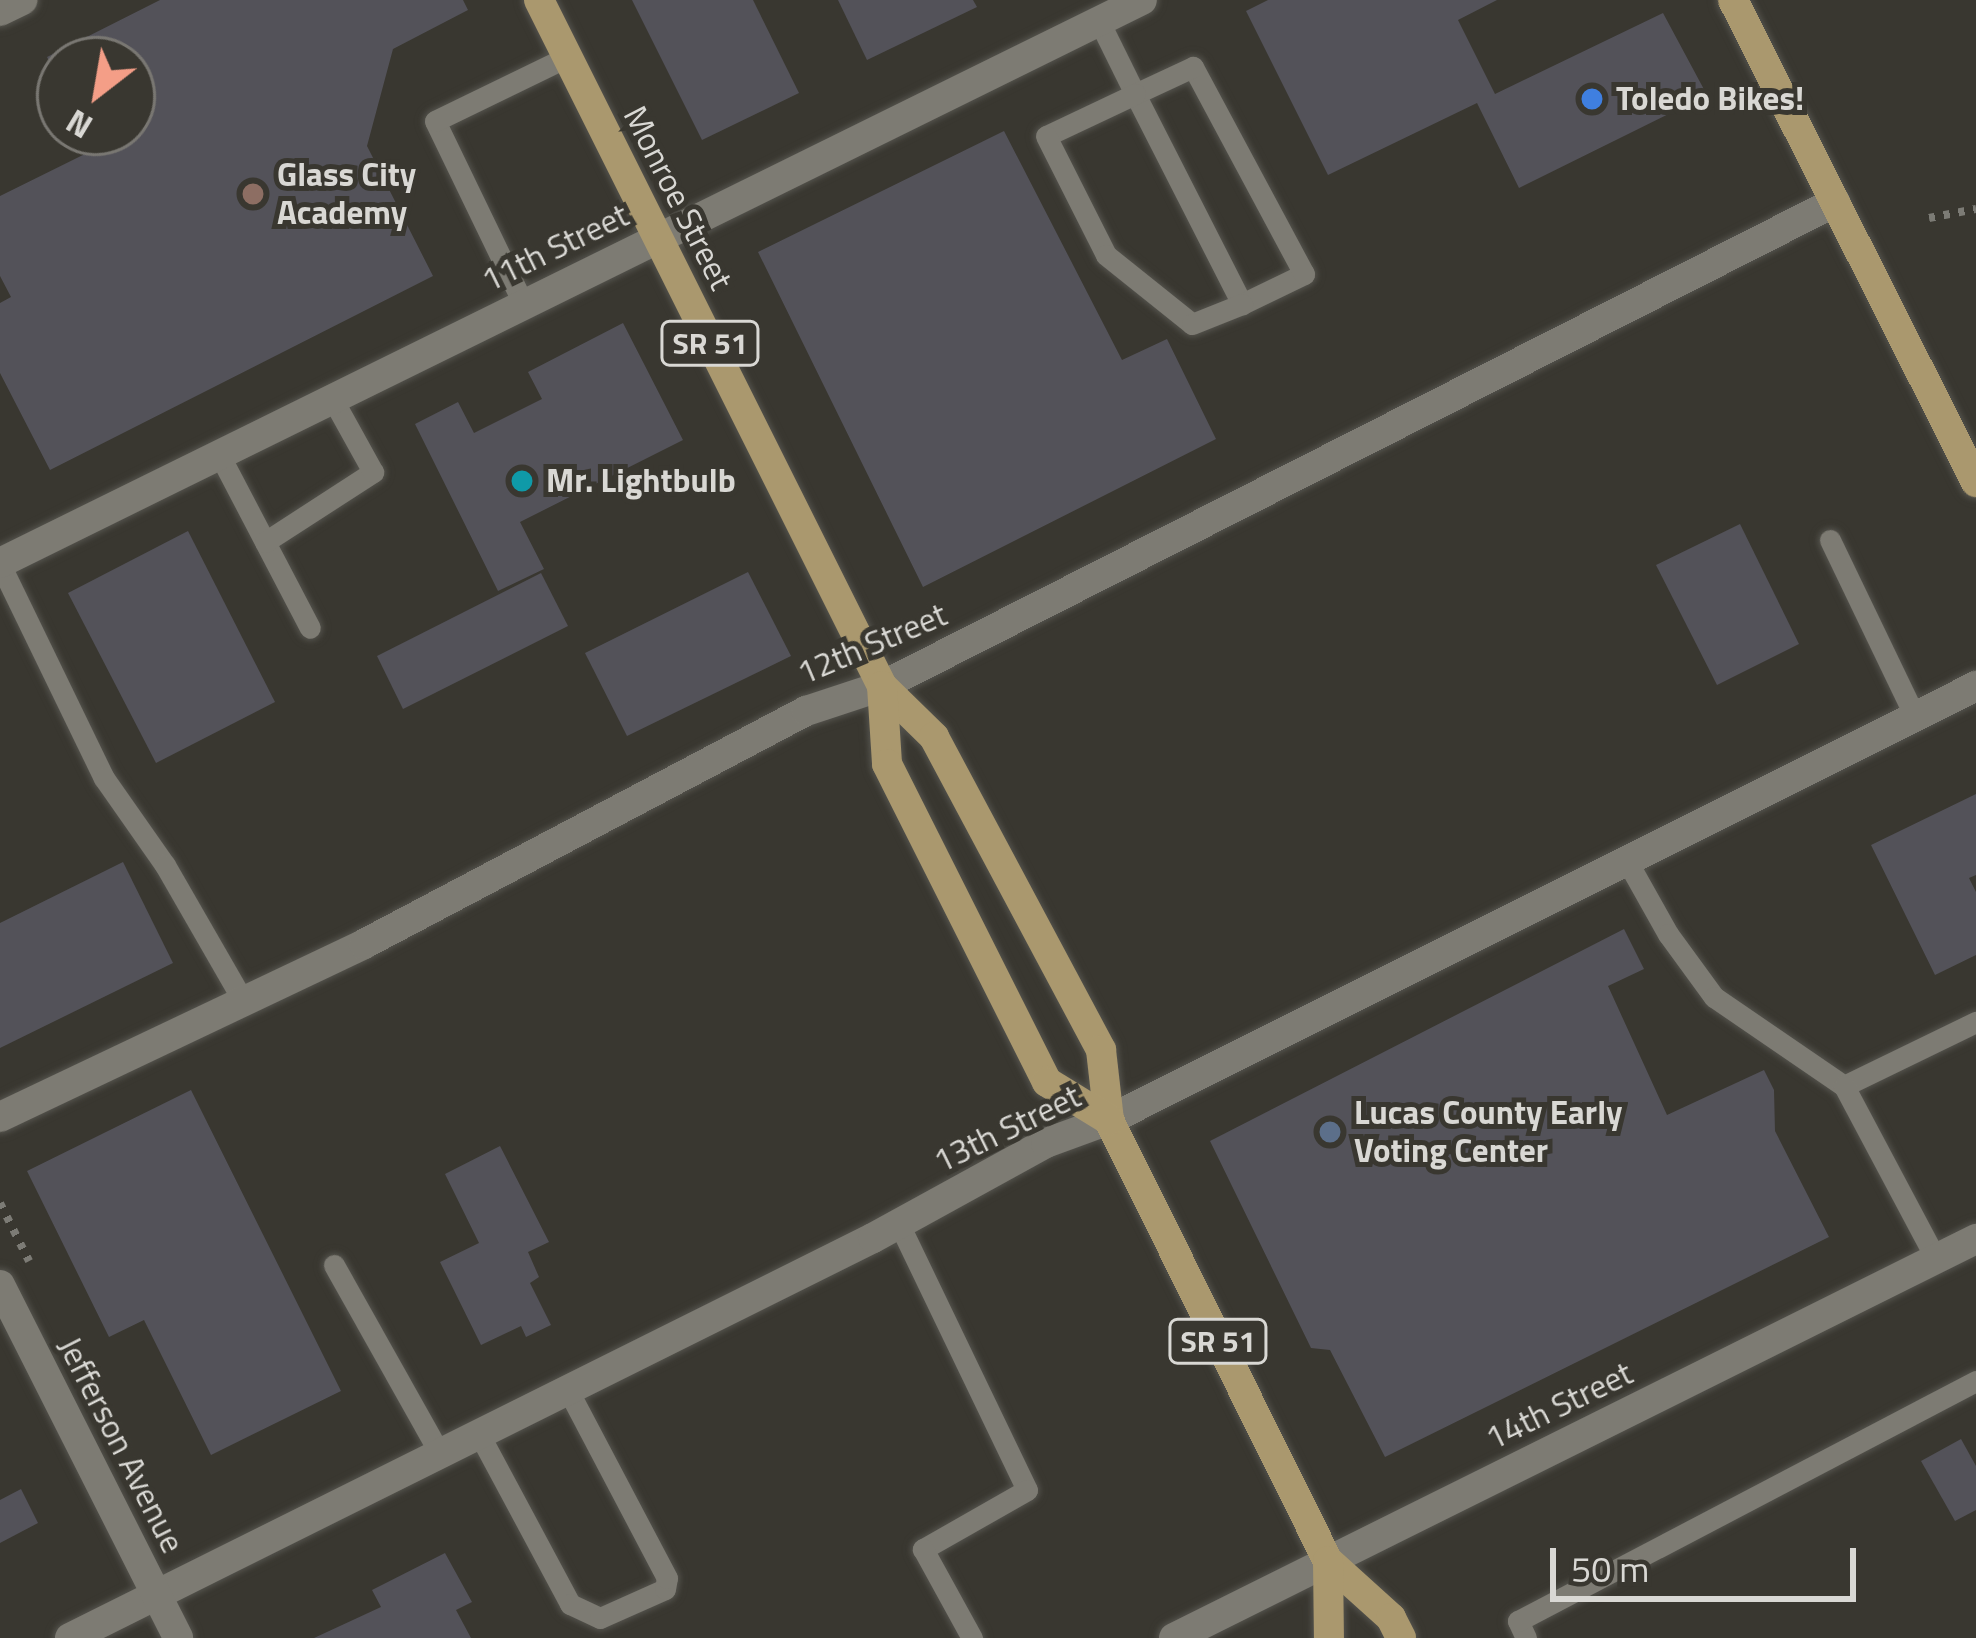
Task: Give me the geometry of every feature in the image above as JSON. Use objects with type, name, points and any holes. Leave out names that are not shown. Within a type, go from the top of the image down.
[{"type":"main road","name":"Monroe Street","points":[[538,0],[882,686],[934,737],[1101,1050],[1109,1120],[1328,1562],[1391,1618],[1401,1638]]},
{"type":"main road","points":[[1733,0],[1976,482]]},
{"type":"main road","name":"Monroe Street","points":[[882,686],[886,764],[1047,1082],[1109,1120]]},
{"type":"main road","name":"Monroe Street","points":[[1328,1562],[1329,1638]]},
{"type":"street","points":[[0,11],[23,0]]},
{"type":"street","name":"11th Street","points":[[0,564],[1142,0]]},
{"type":"street","name":"12th Street","points":[[0,1117],[364,944],[806,711],[882,686],[1835,202]]},
{"type":"street","name":"13th Street","points":[[70,1638],[899,1224],[1046,1143],[1109,1120],[1976,686]]},
{"type":"street","name":"14th Street","points":[[1174,1638],[1976,1239]]},
{"type":"street","name":"Jefferson Avenue","points":[[0,1285],[178,1638]]},
{"type":"lane","points":[[1099,21],[1242,304]]},
{"type":"lane","points":[[523,303],[435,121],[567,57]]},
{"type":"lane","points":[[1192,67],[1304,274],[1242,304],[1192,324],[1106,255],[1046,136],[1192,67]]},
{"type":"lane","points":[[265,542],[373,472],[332,398]]},
{"type":"lane","points":[[219,454],[310,628]]},
{"type":"lane","points":[[1830,540],[1915,717]]},
{"type":"lane","points":[[0,564],[104,778],[165,865],[242,999]]},
{"type":"lane","points":[[1627,861],[1668,934],[1714,997],[1844,1085],[1936,1259]]},
{"type":"lane","points":[[1844,1085],[1976,1022]]},
{"type":"lane","points":[[899,1224],[1027,1490],[923,1549],[972,1638]]},
{"type":"lane","points":[[334,1265],[440,1454]]},
{"type":"lane","points":[[1526,1638],[1518,1621],[1976,1381]]},
{"type":"lane","points":[[479,1434],[570,1604],[600,1618],[665,1588],[667,1578],[568,1390]]},
{"type":"path","points":[[1929,218],[1976,209]]},
{"type":"building","name":"Glass City Academy","points":[[160,0],[463,0],[468,10],[393,49],[367,146],[433,276],[50,470],[0,373],[0,303],[11,297],[0,276],[0,196],[81,156],[156,156],[156,36],[89,36]]},
{"type":"building","points":[[632,0],[753,0],[799,93],[702,140]]},
{"type":"building","points":[[838,0],[973,0],[977,7],[867,60]]},
{"type":"building","points":[[1268,0],[1497,0],[1458,20],[1495,94],[1663,13],[1707,95],[1519,188],[1477,103],[1328,175],[1246,11]]},
{"type":"building","points":[[1004,131],[1122,360],[1167,339],[1216,439],[923,587],[758,252]]},
{"type":"building","name":"Mr. Lightbulb","points":[[623,323],[683,440],[520,522],[544,569],[498,591],[415,424],[458,402],[474,433],[542,399],[528,372]]},
{"type":"building","points":[[1740,524],[1799,644],[1717,685],[1656,565]]},
{"type":"building","points":[[188,531],[275,702],[156,763],[68,593]]},
{"type":"building","points":[[748,572],[791,656],[627,736],[585,653]]},
{"type":"building","points":[[541,573],[568,626],[403,709],[377,656]]},
{"type":"building","points":[[1976,794],[1976,875],[1969,878],[1976,892],[1976,955],[1935,975],[1871,845]]},
{"type":"building","points":[[123,862],[173,963],[0,1048],[0,923]]},
{"type":"building","points":[[1624,929],[1644,969],[1608,986],[1667,1115],[1764,1070],[1774,1090],[1775,1131],[1829,1237],[1385,1457],[1330,1350],[1311,1348],[1210,1141]]},
{"type":"building","points":[[191,1090],[341,1391],[211,1455],[144,1320],[109,1337],[27,1171]]},
{"type":"building","points":[[500,1146],[549,1242],[528,1252],[539,1277],[530,1283],[551,1325],[526,1337],[521,1326],[481,1345],[440,1262],[479,1243],[445,1174]]},
{"type":"building","points":[[1961,1439],[1976,1466],[1976,1510],[1955,1521],[1921,1461]]},
{"type":"building","points":[[21,1489],[38,1523],[0,1543],[0,1500]]},
{"type":"building","points":[[445,1553],[472,1602],[456,1610],[471,1638],[314,1638],[381,1607],[372,1590]]},
{"type":"place","name":"Toledo Bikes!","points":[[1592,99]]},
{"type":"place","name":"Glass City Academy","points":[[253,194]]},
{"type":"place","name":"Mr. Lightbulb","points":[[522,481]]},
{"type":"place","name":"Lucas County Early Voting Center","points":[[1330,1132]]}]
